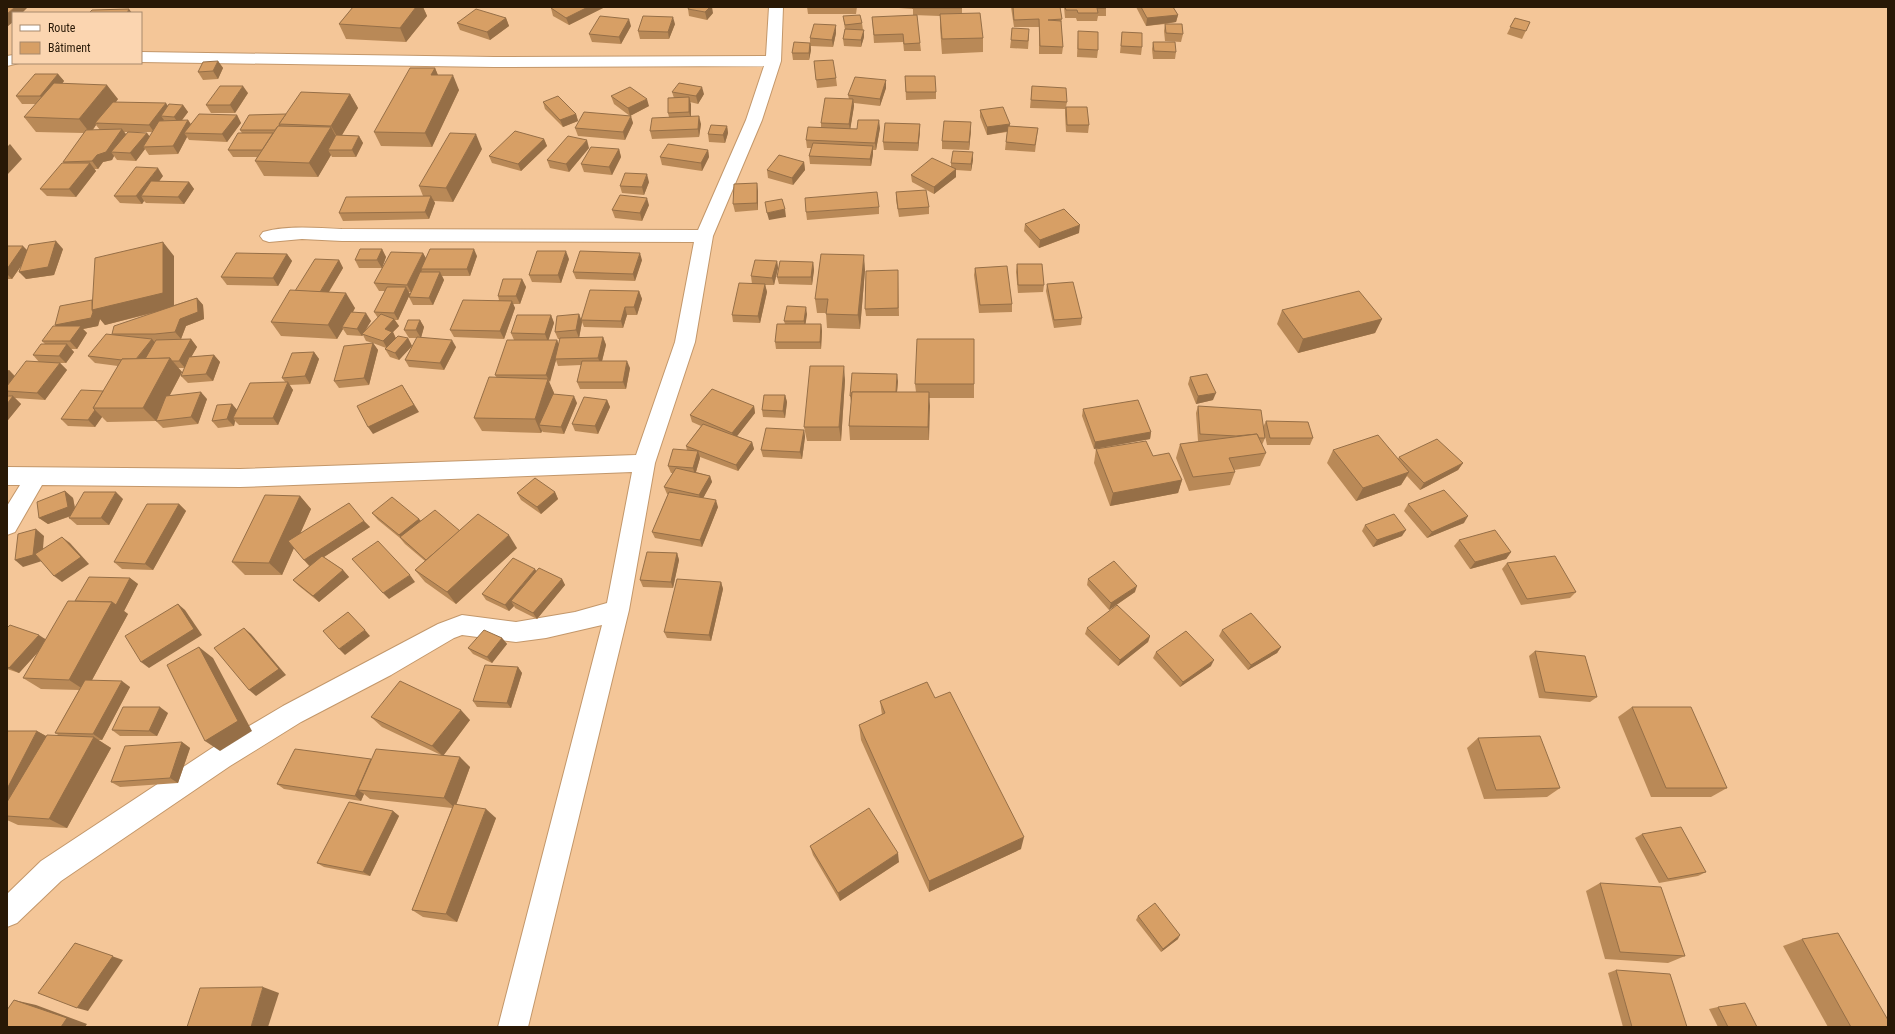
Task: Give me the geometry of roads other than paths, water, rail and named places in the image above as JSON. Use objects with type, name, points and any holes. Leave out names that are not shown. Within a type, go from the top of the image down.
[{"type":"street","points":[[513,1027],[617,610],[644,463],[685,342],[704,236],[754,120],[773,61],[776,7]]},
{"type":"street","points":[[142,57],[494,62],[773,61]]},
{"type":"street","points":[[269,236],[302,233],[342,235],[704,236]]},
{"type":"street","points":[[7,476],[240,478],[644,463]]},
{"type":"street","points":[[7,526],[36,476]]},
{"type":"street","points":[[7,913],[51,871],[221,757],[292,714],[382,667],[446,631],[462,626],[516,632],[575,622],[617,610]]}]
